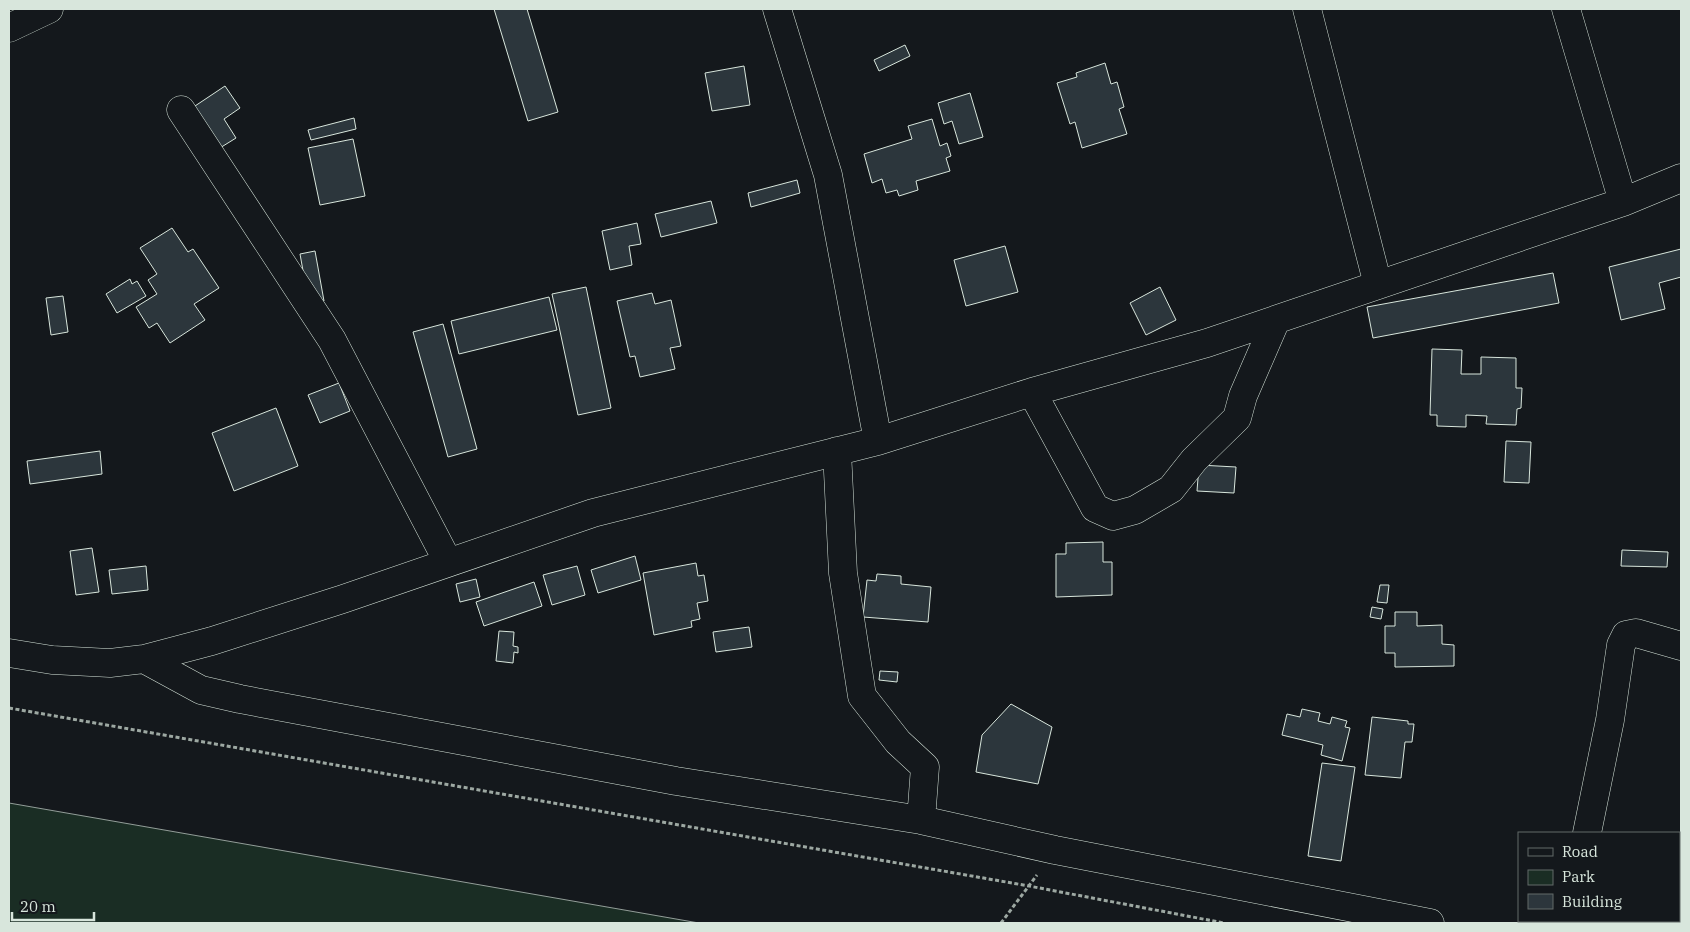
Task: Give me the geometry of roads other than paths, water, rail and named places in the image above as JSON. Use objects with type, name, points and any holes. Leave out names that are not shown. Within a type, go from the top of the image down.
[{"type":"street","points":[[9,28],[49,9]]},
{"type":"street","points":[[777,9],[828,175],[878,442]]},
{"type":"street","points":[[1307,9],[1378,285]]},
{"type":"street","points":[[1566,9],[1623,202]]},
{"type":"street","points":[[181,110],[332,340],[448,562]]},
{"type":"street","points":[[9,653],[52,660],[110,663],[144,659],[212,641],[343,599],[593,513],[878,442],[1032,392],[1207,343],[1623,202],[1681,178]]},
{"type":"street","points":[[1032,392],[1094,508],[1112,516],[1135,510],[1171,489],[1194,460],[1237,418],[1243,396],[1276,320]]},
{"type":"street","points":[[837,451],[843,574],[862,696],[898,742],[925,767],[921,820]]},
{"type":"street","points":[[1587,832],[1610,720],[1621,646],[1626,635],[1636,632],[1681,646]]},
{"type":"street","points":[[144,659],[201,690],[240,699],[676,780],[921,820],[1055,850],[1430,923]]}]
